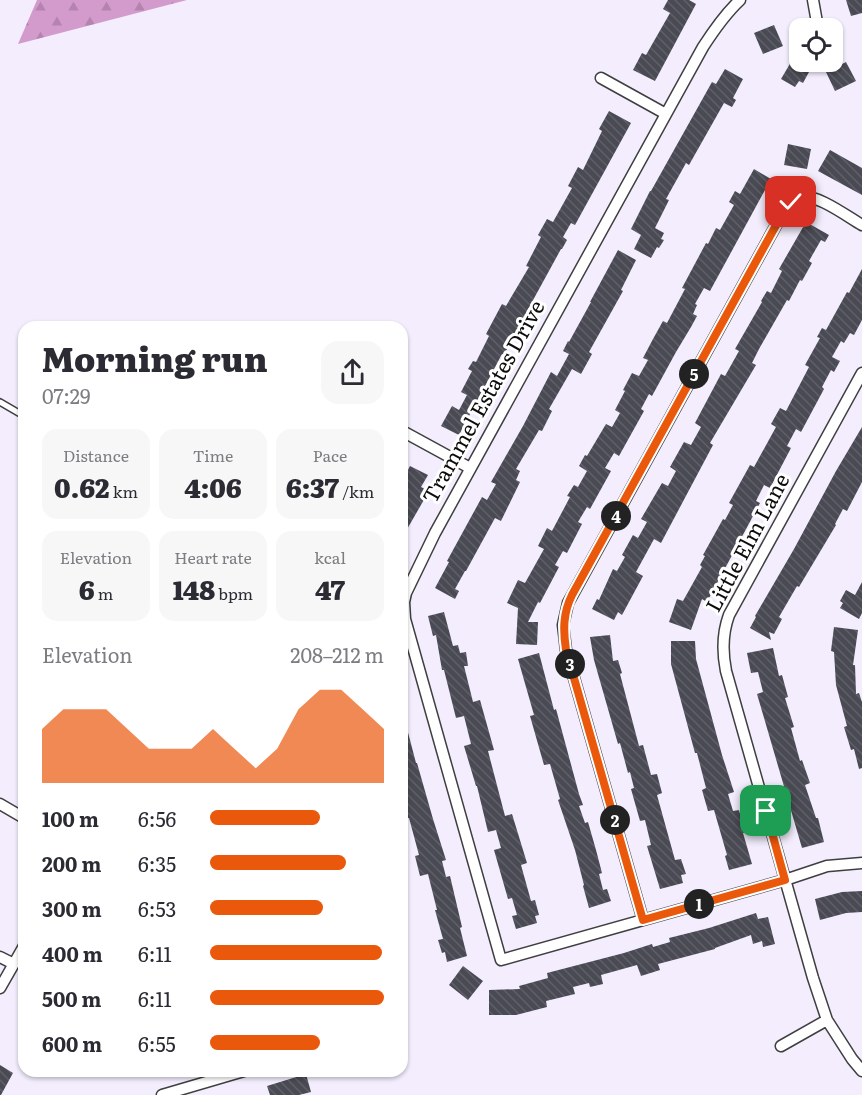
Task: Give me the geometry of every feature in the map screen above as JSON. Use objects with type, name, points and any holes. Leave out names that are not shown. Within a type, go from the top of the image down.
[{"type":"street","name":"Trammel Estates Drive","points":[[408,588],[470,468],[666,114],[714,30],[740,0]]},
{"type":"street","points":[[813,0],[816,18]]},
{"type":"street","points":[[601,78],[666,114]]},
{"type":"street","points":[[862,225],[811,197],[800,196],[785,209],[572,595],[565,613],[564,635],[566,650],[643,920],[827,866],[862,863]]},
{"type":"street","name":"Little Elm Lane","points":[[862,373],[729,615],[723,635],[723,658],[726,671],[813,978],[827,1020],[862,1071]]},
{"type":"street","points":[[408,434],[470,468]]},
{"type":"street","name":"Trammel Estates Drive","points":[[408,631],[501,960],[643,920]]},
{"type":"street","points":[[0,804],[18,814]]},
{"type":"street","points":[[0,957],[14,964]]},
{"type":"street","points":[[0,988],[18,957]]},
{"type":"street","points":[[781,1046],[827,1020]]},
{"type":"street","points":[[162,1095],[224,1077]]},
{"type":"lane","points":[[0,402],[18,412]]},
{"type":"green space","points":[[37,0],[187,0],[18,44]]},
{"type":"building","points":[[668,0],[689,0],[696,4],[655,81],[633,70],[642,53],[646,55],[670,13],[663,9]]},
{"type":"building","points":[[846,0],[862,0],[862,13],[851,16]]},
{"type":"building","points":[[774,25],[783,46],[763,54],[754,33]]},
{"type":"building","points":[[846,62],[856,81],[835,91],[826,72],[843,72],[843,64]]},
{"type":"building","points":[[789,65],[789,72],[809,72],[803,83],[799,81],[795,87],[781,79]]},
{"type":"building","points":[[725,69],[743,79],[733,98],[736,100],[732,107],[724,103],[689,165],[686,163],[666,199],[669,200],[655,228],[664,233],[661,239],[664,240],[651,258],[634,249],[641,235],[631,229],[712,82],[716,84]]},
{"type":"building","points":[[609,111],[631,123],[575,225],[571,223],[563,237],[567,240],[459,435],[441,426],[452,406],[459,410],[467,395],[461,392],[472,371],[468,369],[473,361],[476,362],[489,336],[486,334],[502,304],[506,306],[529,267],[526,266],[541,237],[538,235],[547,219],[553,222],[572,188],[568,186],[578,167],[583,170],[602,131],[599,129]]},
{"type":"building","points":[[788,144],[811,149],[807,169],[784,165]]},
{"type":"building","points":[[830,150],[862,168],[862,195],[818,171]]},
{"type":"building","points":[[754,169],[771,179],[710,291],[704,288],[695,304],[697,305],[693,314],[697,316],[652,396],[649,394],[641,409],[644,411],[619,456],[614,453],[605,468],[611,471],[590,509],[587,507],[578,522],[582,524],[567,553],[563,551],[555,565],[559,567],[528,622],[538,622],[537,645],[516,644],[518,608],[507,603],[518,580],[525,583],[544,549],[538,546],[547,528],[552,531],[570,497],[567,496],[574,485],[578,487],[587,471],[579,466],[585,455],[587,456],[606,424],[612,427],[620,413],[615,410],[632,373],[639,376],[648,360],[643,358],[663,321],[667,323],[685,289],[682,288],[706,243],[708,244],[716,228],[720,230],[734,205],[729,202],[735,191],[740,194]]},
{"type":"building","points":[[806,222],[829,235],[825,242],[821,240],[809,261],[812,263],[802,281],[800,280],[789,301],[787,300],[759,349],[752,363],[756,365],[710,443],[713,445],[661,543],[654,539],[636,572],[643,576],[622,615],[618,612],[614,620],[592,609],[597,599],[599,600],[613,569],[617,571],[625,557],[622,555],[633,535],[638,538],[647,522],[641,519],[662,483],[668,486],[676,471],[670,467],[684,442],[691,445],[701,427],[695,423],[721,374],[725,376],[739,351],[735,349],[767,291],[771,293],[782,271],[779,269]]},
{"type":"building","points":[[618,250],[636,260],[621,290],[623,291],[589,352],[592,354],[581,374],[572,369],[549,409],[552,411],[542,431],[539,430],[516,469],[520,471],[516,480],[520,482],[501,521],[495,518],[455,589],[459,591],[455,599],[435,588],[449,562],[447,561],[482,497],[487,500],[496,484],[491,482],[551,372],[557,376],[569,354],[563,351]]},
{"type":"building","points":[[862,269],[862,320],[854,335],[850,333],[844,343],[841,341],[832,357],[840,361],[834,372],[831,370],[822,387],[824,389],[801,432],[796,429],[787,446],[791,448],[770,488],[764,485],[756,501],[760,503],[707,602],[702,599],[691,630],[669,622],[677,599],[683,601],[702,567],[700,565],[705,556],[703,555],[733,505],[729,503],[750,465],[754,467],[776,427],[771,424],[780,408],[786,411],[809,367],[805,365],[820,338],[817,337],[822,328],[826,330]]},
{"type":"building","points":[[862,427],[862,482],[847,511],[843,509],[836,525],[779,617],[782,619],[774,634],[769,632],[771,640],[750,628],[755,616]]},
{"type":"building","points":[[410,466],[428,475],[421,487],[429,491],[408,528],[408,470]]},
{"type":"building","points":[[862,582],[862,613],[859,619],[840,608],[843,603],[840,601],[846,590],[855,595]]},
{"type":"building","points":[[444,612],[453,646],[458,645],[460,653],[466,652],[468,666],[464,666],[473,702],[480,700],[494,750],[488,751],[505,816],[512,814],[527,863],[521,865],[531,901],[535,900],[539,915],[535,916],[537,923],[516,929],[512,916],[517,915],[512,898],[508,899],[494,850],[501,848],[496,830],[488,832],[464,746],[471,744],[464,716],[456,718],[444,670],[442,670],[436,635],[433,636],[428,616]]},
{"type":"building","points":[[834,627],[858,630],[853,665],[855,665],[856,694],[859,693],[862,702],[862,768],[859,769],[854,749],[851,750],[844,727],[847,726],[836,685],[834,652],[831,651]]},
{"type":"building","points":[[610,635],[613,661],[618,660],[622,673],[620,674],[639,746],[643,745],[651,775],[657,774],[662,793],[657,795],[675,860],[681,859],[686,874],[681,875],[683,883],[660,889],[647,846],[651,845],[645,820],[640,821],[631,789],[634,788],[630,772],[628,773],[620,743],[618,744],[594,660],[590,637]]},
{"type":"building","points":[[671,641],[695,641],[696,659],[734,792],[728,794],[733,811],[739,810],[752,864],[729,870],[714,810],[708,811],[702,790],[706,788],[671,664]]},
{"type":"building","points":[[773,648],[779,676],[782,675],[788,697],[785,698],[794,727],[791,728],[800,761],[802,760],[810,783],[805,785],[816,818],[818,818],[824,842],[802,848],[757,694],[763,692],[758,672],[751,673],[747,653]]},
{"type":"building","points":[[539,653],[583,805],[579,806],[585,823],[588,822],[596,850],[602,873],[599,874],[603,890],[607,889],[611,901],[589,908],[550,764],[544,765],[530,716],[534,715],[518,659]]},
{"type":"building","points":[[408,732],[446,860],[442,861],[446,877],[450,876],[467,956],[447,962],[445,952],[442,953],[438,940],[443,939],[435,910],[437,910],[428,874],[420,876],[415,856],[419,855],[409,818]]},
{"type":"building","points":[[862,891],[862,912],[846,913],[820,920],[815,899],[842,892]]},
{"type":"building","points":[[756,913],[758,919],[768,917],[775,944],[763,947],[762,941],[753,944],[751,935],[715,949],[658,964],[660,970],[641,976],[637,965],[601,975],[603,984],[590,987],[589,983],[573,987],[575,994],[546,1001],[547,1007],[516,1015],[489,1015],[489,990],[520,989],[519,986],[548,978],[547,973],[652,944],[653,947],[670,942],[669,938]]},
{"type":"building","points":[[463,966],[483,981],[468,1000],[449,985]]},
{"type":"building","points":[[0,1065],[13,1073],[1,1095],[0,1095]]},
{"type":"building","points":[[296,1077],[307,1077],[311,1092],[299,1095],[270,1095],[267,1086]]},
{"type":"route","points":[[766,811],[785,880],[643,920],[566,650],[564,625],[565,613],[572,595],[785,209],[791,202]]}]
